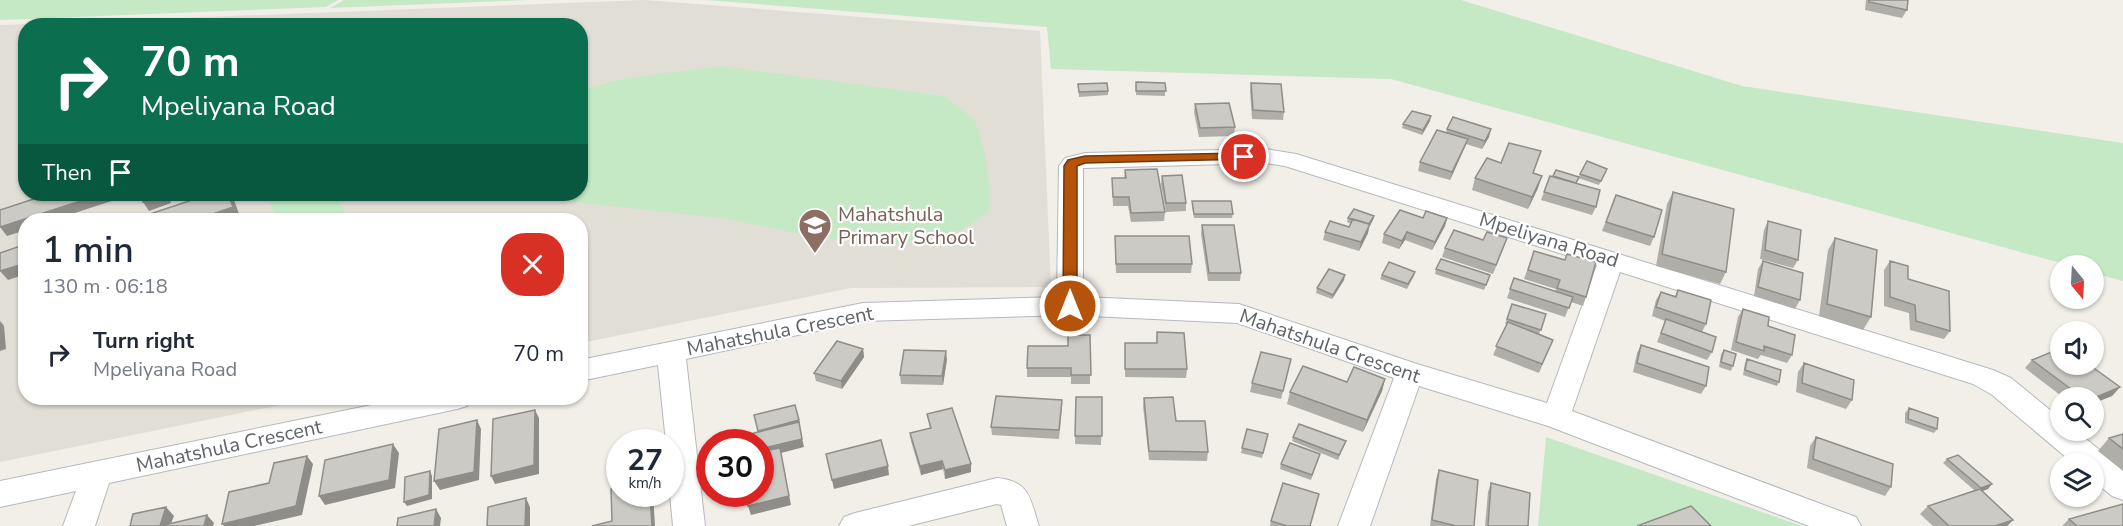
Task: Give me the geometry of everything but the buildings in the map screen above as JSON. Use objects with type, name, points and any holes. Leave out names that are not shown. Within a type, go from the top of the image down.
[{"type":"street","name":"Mpeliyana Road","points":[[1070,306],[1071,166],[1076,161],[1266,156],[1288,159],[1983,376],[2001,386],[2123,487]]},
{"type":"street","points":[[1556,417],[1612,259]]},
{"type":"street","name":"Mahatshula Crescent","points":[[588,369],[863,312],[1070,306],[1239,314],[1410,373],[1556,417],[1845,526]]},
{"type":"street","points":[[671,352],[689,526]]},
{"type":"street","points":[[1354,526],[1410,373]]},
{"type":"street","name":"Mahatshula Crescent","points":[[0,494],[424,405]]},
{"type":"street","points":[[79,526],[97,474]]},
{"type":"street","points":[[855,526],[997,491],[1008,492],[1015,499],[1023,526]]},
{"type":"shaded area","name":"Mahatshula Primary School","points":[[645,0],[1040,31],[1051,287],[851,288],[588,342],[588,213],[18,213],[18,405],[281,405],[0,462],[0,25],[18,24],[18,201],[588,201],[588,18],[181,18]]},
{"type":"green space","points":[[0,0],[338,0],[326,7],[0,20]]},
{"type":"green space","points":[[344,0],[527,0],[330,8]]},
{"type":"green space","points":[[706,0],[1461,0],[1742,86],[2123,143],[2123,281],[2104,276],[2104,255],[2050,255],[2050,260],[1391,79],[1051,69],[1047,27]]},
{"type":"green space","points":[[721,66],[944,96],[975,120],[984,150],[990,190],[989,211],[962,230],[886,246],[805,235],[727,219],[566,201],[588,201],[588,88],[626,78]]},
{"type":"green space","points":[[269,201],[339,201],[345,213],[274,213]]},
{"type":"green space","points":[[1546,437],[1802,526],[1538,526]]},
{"type":"place","name":"Mahatshula Primary School","points":[[815,254]]},
{"type":"route","points":[[1070,306],[1071,166],[1073,163],[1085,160],[1244,157]]}]
